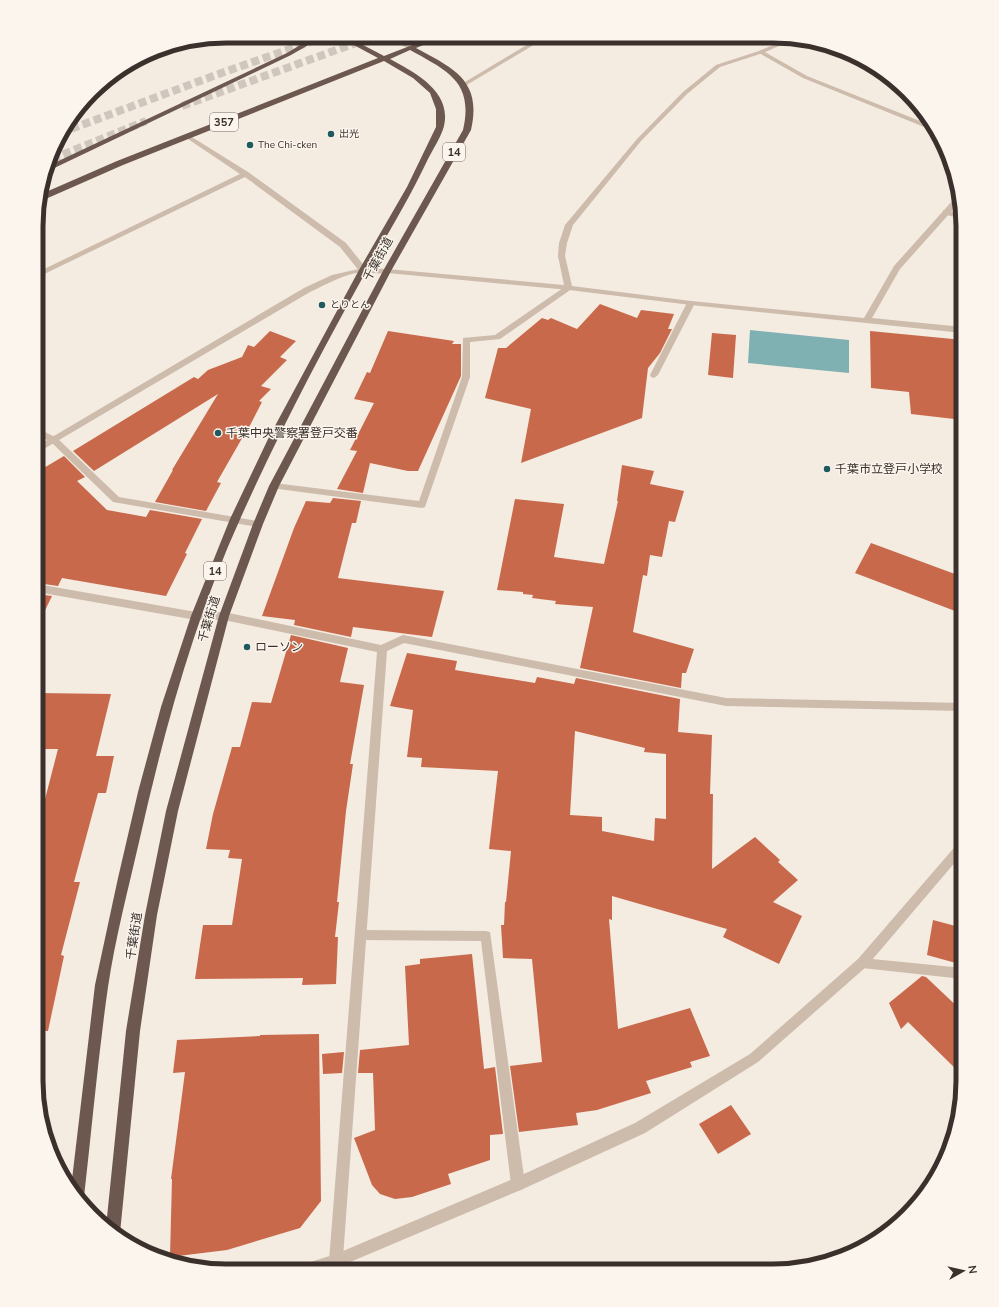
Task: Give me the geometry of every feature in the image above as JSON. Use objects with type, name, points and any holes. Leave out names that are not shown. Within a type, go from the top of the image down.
[{"type":"highway","points":[[53,166],[308,43]]},
{"type":"highway","name":"千葉街道","points":[[78,1189],[102,985],[124,878],[144,792],[167,707],[196,616],[235,519],[274,437],[363,270],[411,187],[439,133],[441,122],[439,104],[427,85],[384,59],[353,43]]},
{"type":"highway","points":[[411,48],[423,43]]},
{"type":"highway","name":"千葉街道","points":[[114,1226],[133,1031],[151,915],[172,811],[224,616],[258,524],[274,486],[387,271],[467,130],[471,117],[470,101],[463,85],[446,67],[411,48]]},
{"type":"highway","name":"357","points":[[46,195],[120,163],[411,48]]},
{"type":"street","points":[[401,43],[411,48]]},
{"type":"street","points":[[463,85],[534,43]]},
{"type":"street","points":[[569,288],[560,255],[563,240],[569,225],[639,140],[685,93],[718,66],[761,52],[782,43]]},
{"type":"street","points":[[761,52],[805,77],[927,126]]},
{"type":"street","points":[[187,136],[245,174],[343,245],[363,270]]},
{"type":"street","points":[[43,272],[245,174]]},
{"type":"street","points":[[867,320],[897,268],[954,204]]},
{"type":"street","points":[[946,212],[956,215]]},
{"type":"street","points":[[43,446],[307,290],[335,278],[363,270],[569,288],[691,303],[956,329]]},
{"type":"street","points":[[274,486],[422,505],[466,377],[466,340],[497,337],[569,288]]},
{"type":"street","points":[[654,376],[691,303]]},
{"type":"street","points":[[43,434],[54,440],[116,500],[258,524]]},
{"type":"street","points":[[43,589],[196,616],[224,616],[382,649],[403,639],[726,702],[956,707]]},
{"type":"street","points":[[342,1264],[361,935],[382,649]]},
{"type":"street","points":[[344,1264],[640,1128],[754,1058],[862,962],[956,853]]},
{"type":"street","points":[[361,935],[486,936],[518,1184]]},
{"type":"street","points":[[862,962],[956,973]]},
{"type":"water","points":[[750,330],[849,340],[849,373],[748,363]]},
{"type":"building","points":[[600,304],[637,318],[641,310],[674,314],[668,329],[672,329],[660,353],[648,368],[642,418],[521,463],[531,409],[485,398],[498,348],[506,348],[542,318],[548,320],[551,318],[577,329]]},
{"type":"building","points":[[270,331],[296,341],[280,357],[287,360],[261,386],[271,389],[259,401],[262,402],[246,433],[217,482],[221,483],[206,511],[155,502],[172,470],[218,394],[94,471],[73,451],[194,377],[198,379],[208,370],[242,357],[248,345],[254,347]]},
{"type":"building","points":[[388,331],[454,341],[452,344],[461,344],[461,376],[418,471],[408,471],[370,463],[363,493],[337,489],[357,451],[350,450],[374,403],[354,399],[367,372],[370,373]]},
{"type":"building","points":[[870,331],[956,339],[956,419],[911,414],[909,392],[871,388]]},
{"type":"building","points":[[712,333],[736,335],[733,378],[708,375]]},
{"type":"building","points":[[64,456],[85,477],[77,481],[107,510],[146,517],[150,510],[202,519],[185,553],[187,554],[166,596],[62,578],[58,586],[43,584],[43,468]]},
{"type":"building","points":[[622,465],[654,471],[650,484],[684,491],[675,522],[669,521],[662,557],[650,555],[647,576],[643,575],[633,632],[694,649],[686,673],[682,673],[681,688],[580,668],[593,607],[555,604],[556,601],[532,598],[533,595],[523,594],[523,592],[497,590],[515,499],[564,504],[554,557],[604,564],[618,501]]},
{"type":"building","points":[[333,498],[361,501],[356,523],[352,523],[338,578],[444,591],[432,637],[353,627],[351,637],[294,625],[295,620],[262,616],[294,528],[306,501],[330,503]]},
{"type":"building","points":[[871,543],[956,574],[956,611],[855,573]]},
{"type":"building","points":[[43,595],[52,596],[43,615]]},
{"type":"building","points":[[291,635],[348,648],[340,682],[364,685],[350,764],[353,764],[346,811],[337,902],[339,902],[335,937],[338,937],[336,984],[302,985],[303,978],[195,979],[203,925],[232,925],[242,859],[228,858],[230,850],[206,849],[213,814],[232,747],[240,747],[252,702],[271,703]]},
{"type":"building","points":[[407,653],[457,661],[455,670],[535,683],[537,677],[574,684],[576,678],[680,699],[678,732],[712,735],[710,794],[713,794],[712,869],[755,837],[780,860],[778,862],[798,880],[773,902],[802,916],[779,964],[723,937],[727,929],[612,896],[612,920],[609,919],[618,1029],[690,1008],[710,1056],[690,1062],[692,1067],[646,1081],[651,1093],[597,1110],[576,1113],[578,1125],[519,1132],[510,1066],[542,1062],[532,959],[503,958],[501,925],[504,925],[511,851],[489,849],[498,771],[421,767],[422,758],[407,757],[413,710],[390,706]],"holes":[[[575,731],[645,748],[644,752],[666,754],[666,819],[655,818],[654,841],[602,831],[602,817],[570,815]]]},
{"type":"building","points":[[43,693],[111,694],[96,756],[114,756],[106,793],[98,793],[74,882],[80,882],[61,955],[64,956],[48,1031],[43,1031],[43,807],[58,749],[43,749]]},
{"type":"building","points":[[933,920],[956,926],[956,963],[927,955]]},
{"type":"building","points":[[472,954],[484,1069],[495,1067],[503,1134],[490,1135],[490,1160],[448,1174],[451,1184],[412,1197],[395,1199],[380,1194],[372,1185],[354,1138],[375,1130],[373,1073],[358,1073],[360,1050],[409,1045],[405,966],[420,964],[420,959]]},
{"type":"building","points":[[922,976],[926,977],[956,1005],[956,1069],[908,1022],[901,1029],[889,1003]]},
{"type":"building","points":[[319,1034],[321,1201],[300,1228],[227,1250],[174,1257],[170,1255],[171,1179],[185,1072],[173,1073],[177,1040],[260,1035]]},
{"type":"building","points":[[344,1052],[342,1073],[323,1074],[322,1054]]},
{"type":"building","points":[[731,1105],[751,1134],[718,1154],[699,1124]]},
{"type":"tunnel","points":[[70,129],[307,43]]},
{"type":"tunnel","points":[[182,106],[356,43]]},
{"type":"tunnel","points":[[57,157],[146,121]]},
{"type":"place","name":"出光","points":[[331,134]]},
{"type":"place","name":"The Chi-cken","points":[[250,145]]},
{"type":"place","name":"とりとん","points":[[322,305]]},
{"type":"place","name":"千葉中央警察署登戸交番","points":[[218,433]]},
{"type":"place","name":"千葉市立登戸小学校","points":[[827,469]]},
{"type":"place","name":"ローソン","points":[[247,647]]}]
